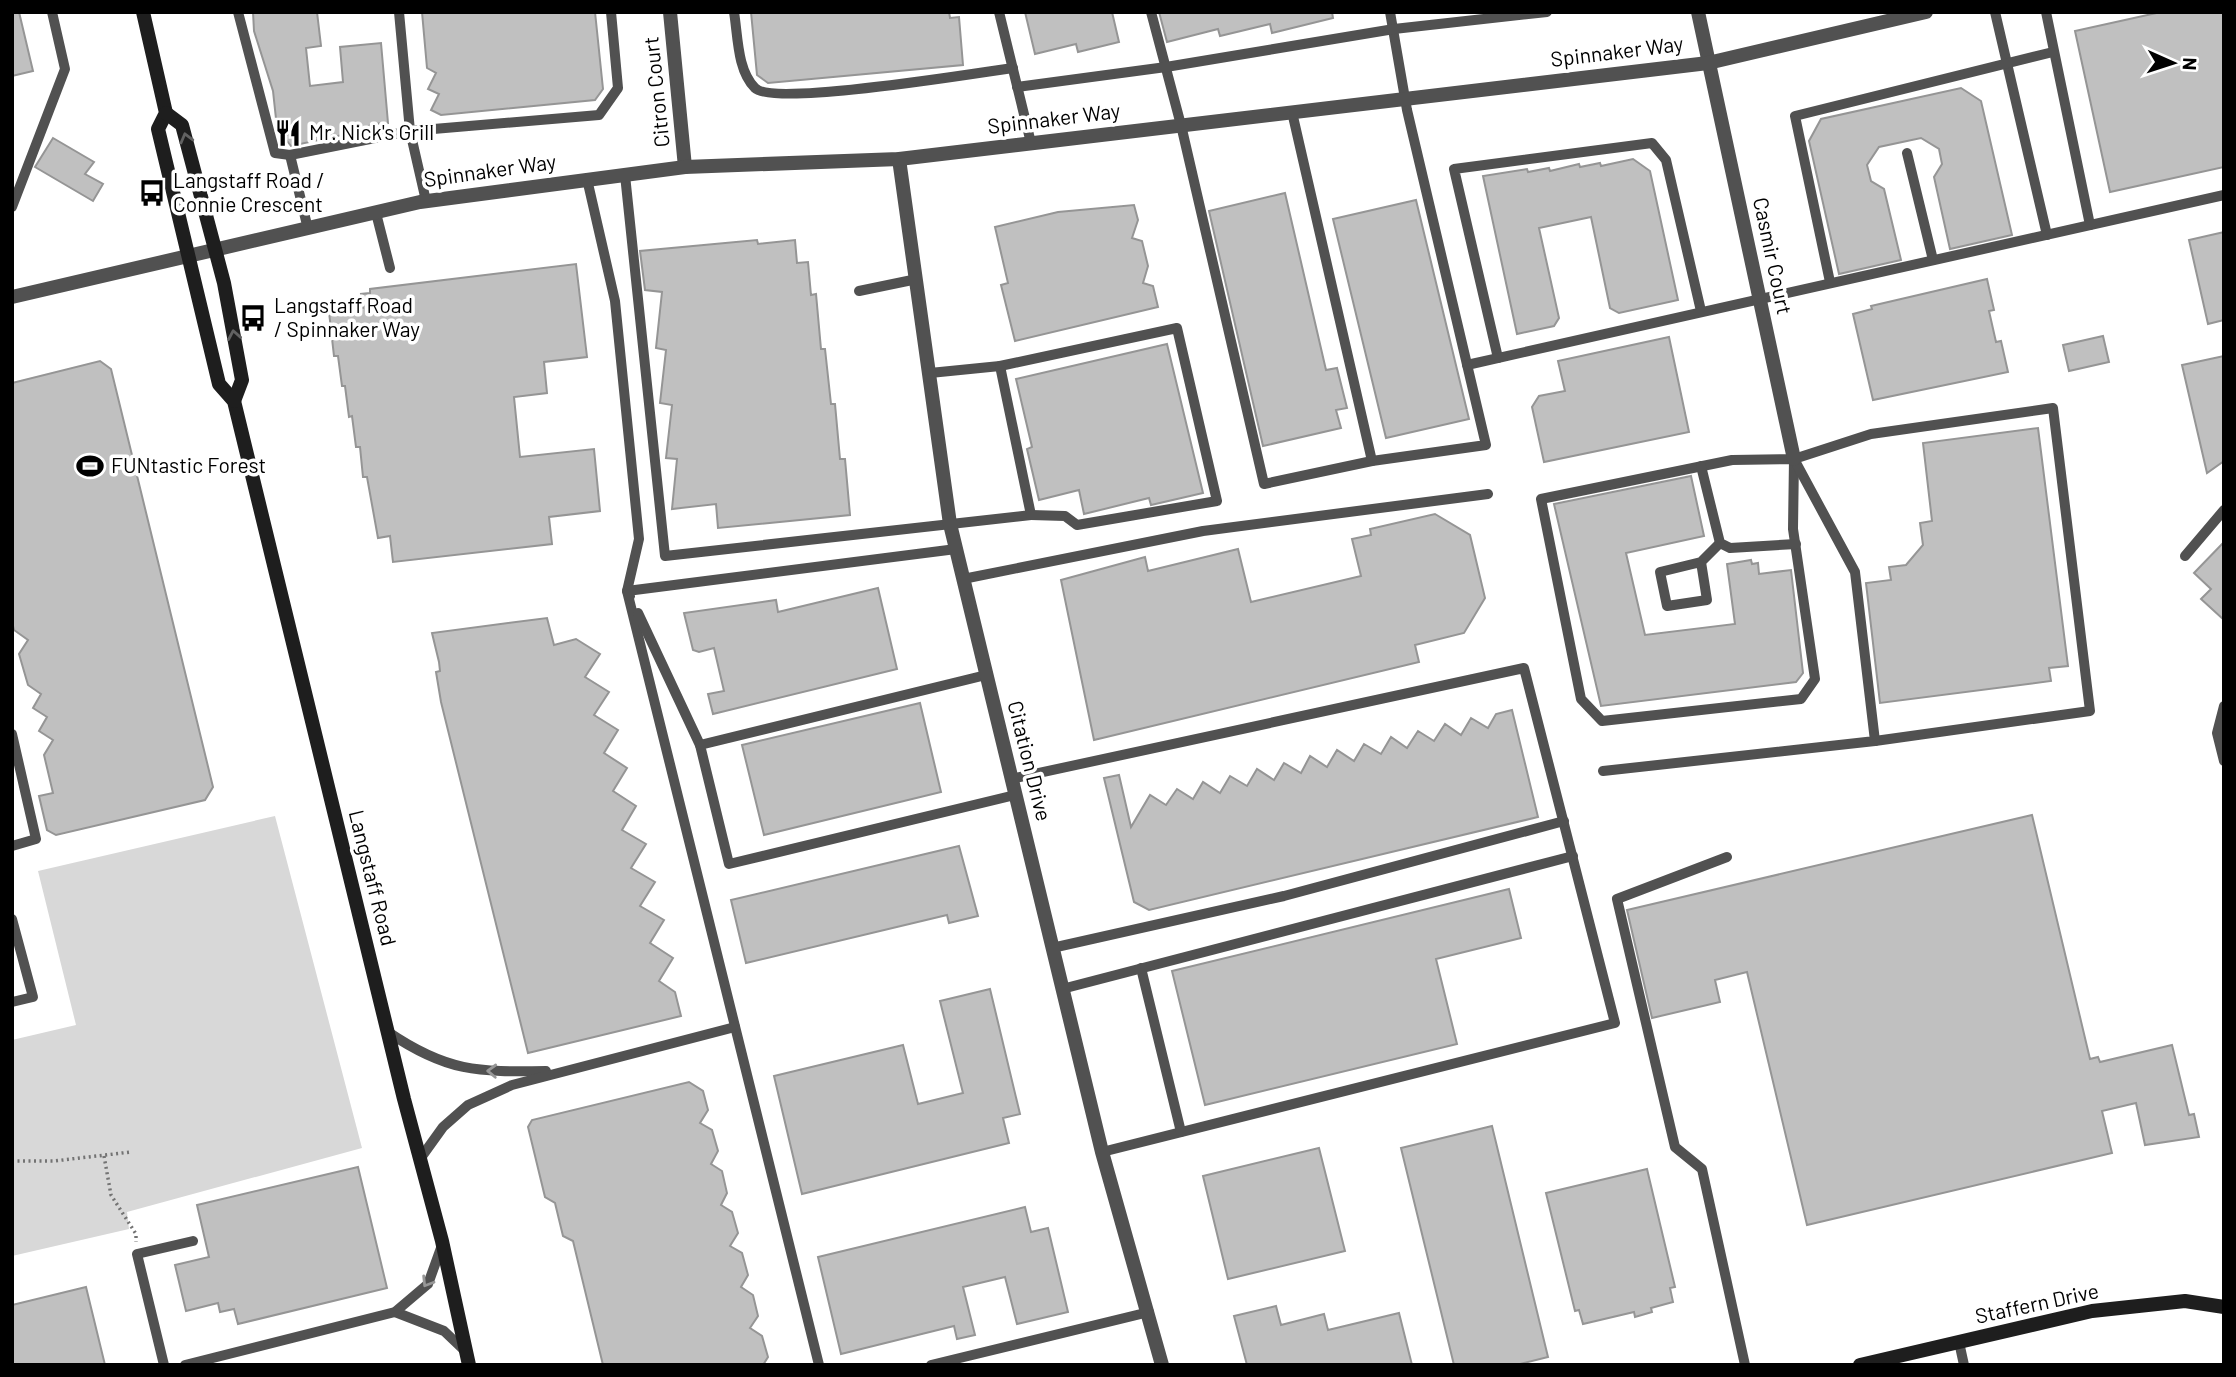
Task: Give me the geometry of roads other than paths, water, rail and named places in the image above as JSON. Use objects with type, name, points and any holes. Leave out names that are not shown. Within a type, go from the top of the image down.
[{"type":"main road","name":"Langstaff Road","points":[[143,12],[166,113],[158,129],[187,258],[219,384],[234,401],[388,1032],[442,1241],[467,1358]]},
{"type":"main road","name":"Langstaff Road","points":[[166,113],[182,125],[217,251],[242,380],[234,401]]},
{"type":"main road","name":"Staffern Drive","points":[[1860,1365],[2092,1311],[2185,1301],[2224,1307]]},
{"type":"street","name":"Citron Court","points":[[670,12],[685,167]]},
{"type":"street","name":"Casmir Court","points":[[1698,12],[1794,459]]},
{"type":"street","name":"Spinnaker Way","points":[[12,297],[426,201],[685,167],[899,159],[1708,63],[1926,12]]},
{"type":"street","name":"Citation Drive","points":[[899,159],[950,524],[1102,1152],[1162,1365]]},
{"type":"lane","points":[[12,207],[65,69],[52,12]]},
{"type":"lane","points":[[238,12],[275,153],[290,155],[410,131],[599,115],[618,88],[611,12]]},
{"type":"lane","points":[[399,12],[410,131],[426,201]]},
{"type":"lane","points":[[734,12],[743,71],[756,90],[774,95],[840,91],[1013,68]]},
{"type":"lane","points":[[999,12],[1031,143]]},
{"type":"lane","points":[[1151,12],[1181,125],[1264,484],[1372,461],[1486,445],[1405,99],[1390,12]]},
{"type":"lane","points":[[1017,87],[1166,67],[1394,29],[1547,12]]},
{"type":"lane","points":[[1995,12],[2047,235]]},
{"type":"lane","points":[[2046,12],[2090,225]]},
{"type":"lane","points":[[1830,282],[1795,116],[2053,52]]},
{"type":"lane","points":[[1292,112],[1372,461]]},
{"type":"lane","points":[[1498,358],[1454,169],[1652,143],[1665,160],[1701,311]]},
{"type":"lane","points":[[1906,153],[1933,260]]},
{"type":"lane","points":[[290,155],[308,229]]},
{"type":"lane","points":[[625,174],[665,556],[1031,515],[1065,516],[1077,525],[1217,501],[1177,328],[1000,366],[930,373]]},
{"type":"lane","points":[[587,179],[615,301],[639,539],[628,591],[818,1365]]},
{"type":"lane","points":[[1467,365],[2224,195]]},
{"type":"lane","points":[[376,213],[390,268]]},
{"type":"lane","points":[[859,291],[917,279]]},
{"type":"lane","points":[[1000,366],[1031,515]]},
{"type":"lane","points":[[1603,771],[1875,741],[2090,711],[2053,408],[1871,435],[1794,459],[1732,460],[1541,499],[1581,699],[1602,721],[1801,699],[1815,679],[1796,544],[1794,459]]},
{"type":"lane","points":[[1794,459],[1856,572],[1875,741]]},
{"type":"lane","points":[[1701,466],[1720,543],[1730,548],[1796,544]]},
{"type":"lane","points":[[963,579],[1203,531],[1488,494]]},
{"type":"lane","points":[[2185,556],[2224,510]]},
{"type":"lane","points":[[1701,562],[1707,600],[1667,606],[1660,572],[1701,562],[1720,543]]},
{"type":"lane","points":[[628,591],[956,549]]},
{"type":"lane","points":[[628,591],[700,745],[729,864],[1015,794]]},
{"type":"lane","points":[[1011,779],[1524,668],[1615,1023],[1102,1152]]},
{"type":"lane","points":[[700,745],[986,675]]},
{"type":"lane","points":[[2224,706],[2217,733],[2224,761]]},
{"type":"lane","points":[[12,734],[36,839],[12,846]]},
{"type":"lane","points":[[1052,948],[1284,896],[1564,821]]},
{"type":"lane","points":[[1062,989],[1573,856]]},
{"type":"lane","points":[[1727,857],[1617,899],[1675,1147],[1702,1170],[1745,1365]]},
{"type":"lane","points":[[12,919],[33,997],[12,1002]]},
{"type":"lane","points":[[1141,968],[1181,1132]]},
{"type":"lane","points":[[420,1159],[443,1127],[468,1105],[512,1085],[561,1070],[735,1027]]},
{"type":"lane","points":[[388,1032],[414,1049],[467,1070],[561,1070]]},
{"type":"lane","points":[[164,1365],[136,1254],[193,1241]]},
{"type":"lane","points":[[185,1365],[395,1312],[428,1284],[442,1241]]},
{"type":"lane","points":[[395,1312],[444,1331],[467,1358]]},
{"type":"lane","points":[[931,1365],[1149,1312]]},
{"type":"lane","points":[[1959,1342],[1964,1365]]},
{"type":"place","name":"Mr. Nick's Grill","points":[[288,133]]},
{"type":"place","name":"Langstaff Road / Connie Crescent","points":[[152,193]]},
{"type":"place","name":"Langstaff Road / Spinnaker Way","points":[[253,318]]},
{"type":"place","name":"FUNtastic Forest","points":[[90,466]]}]
